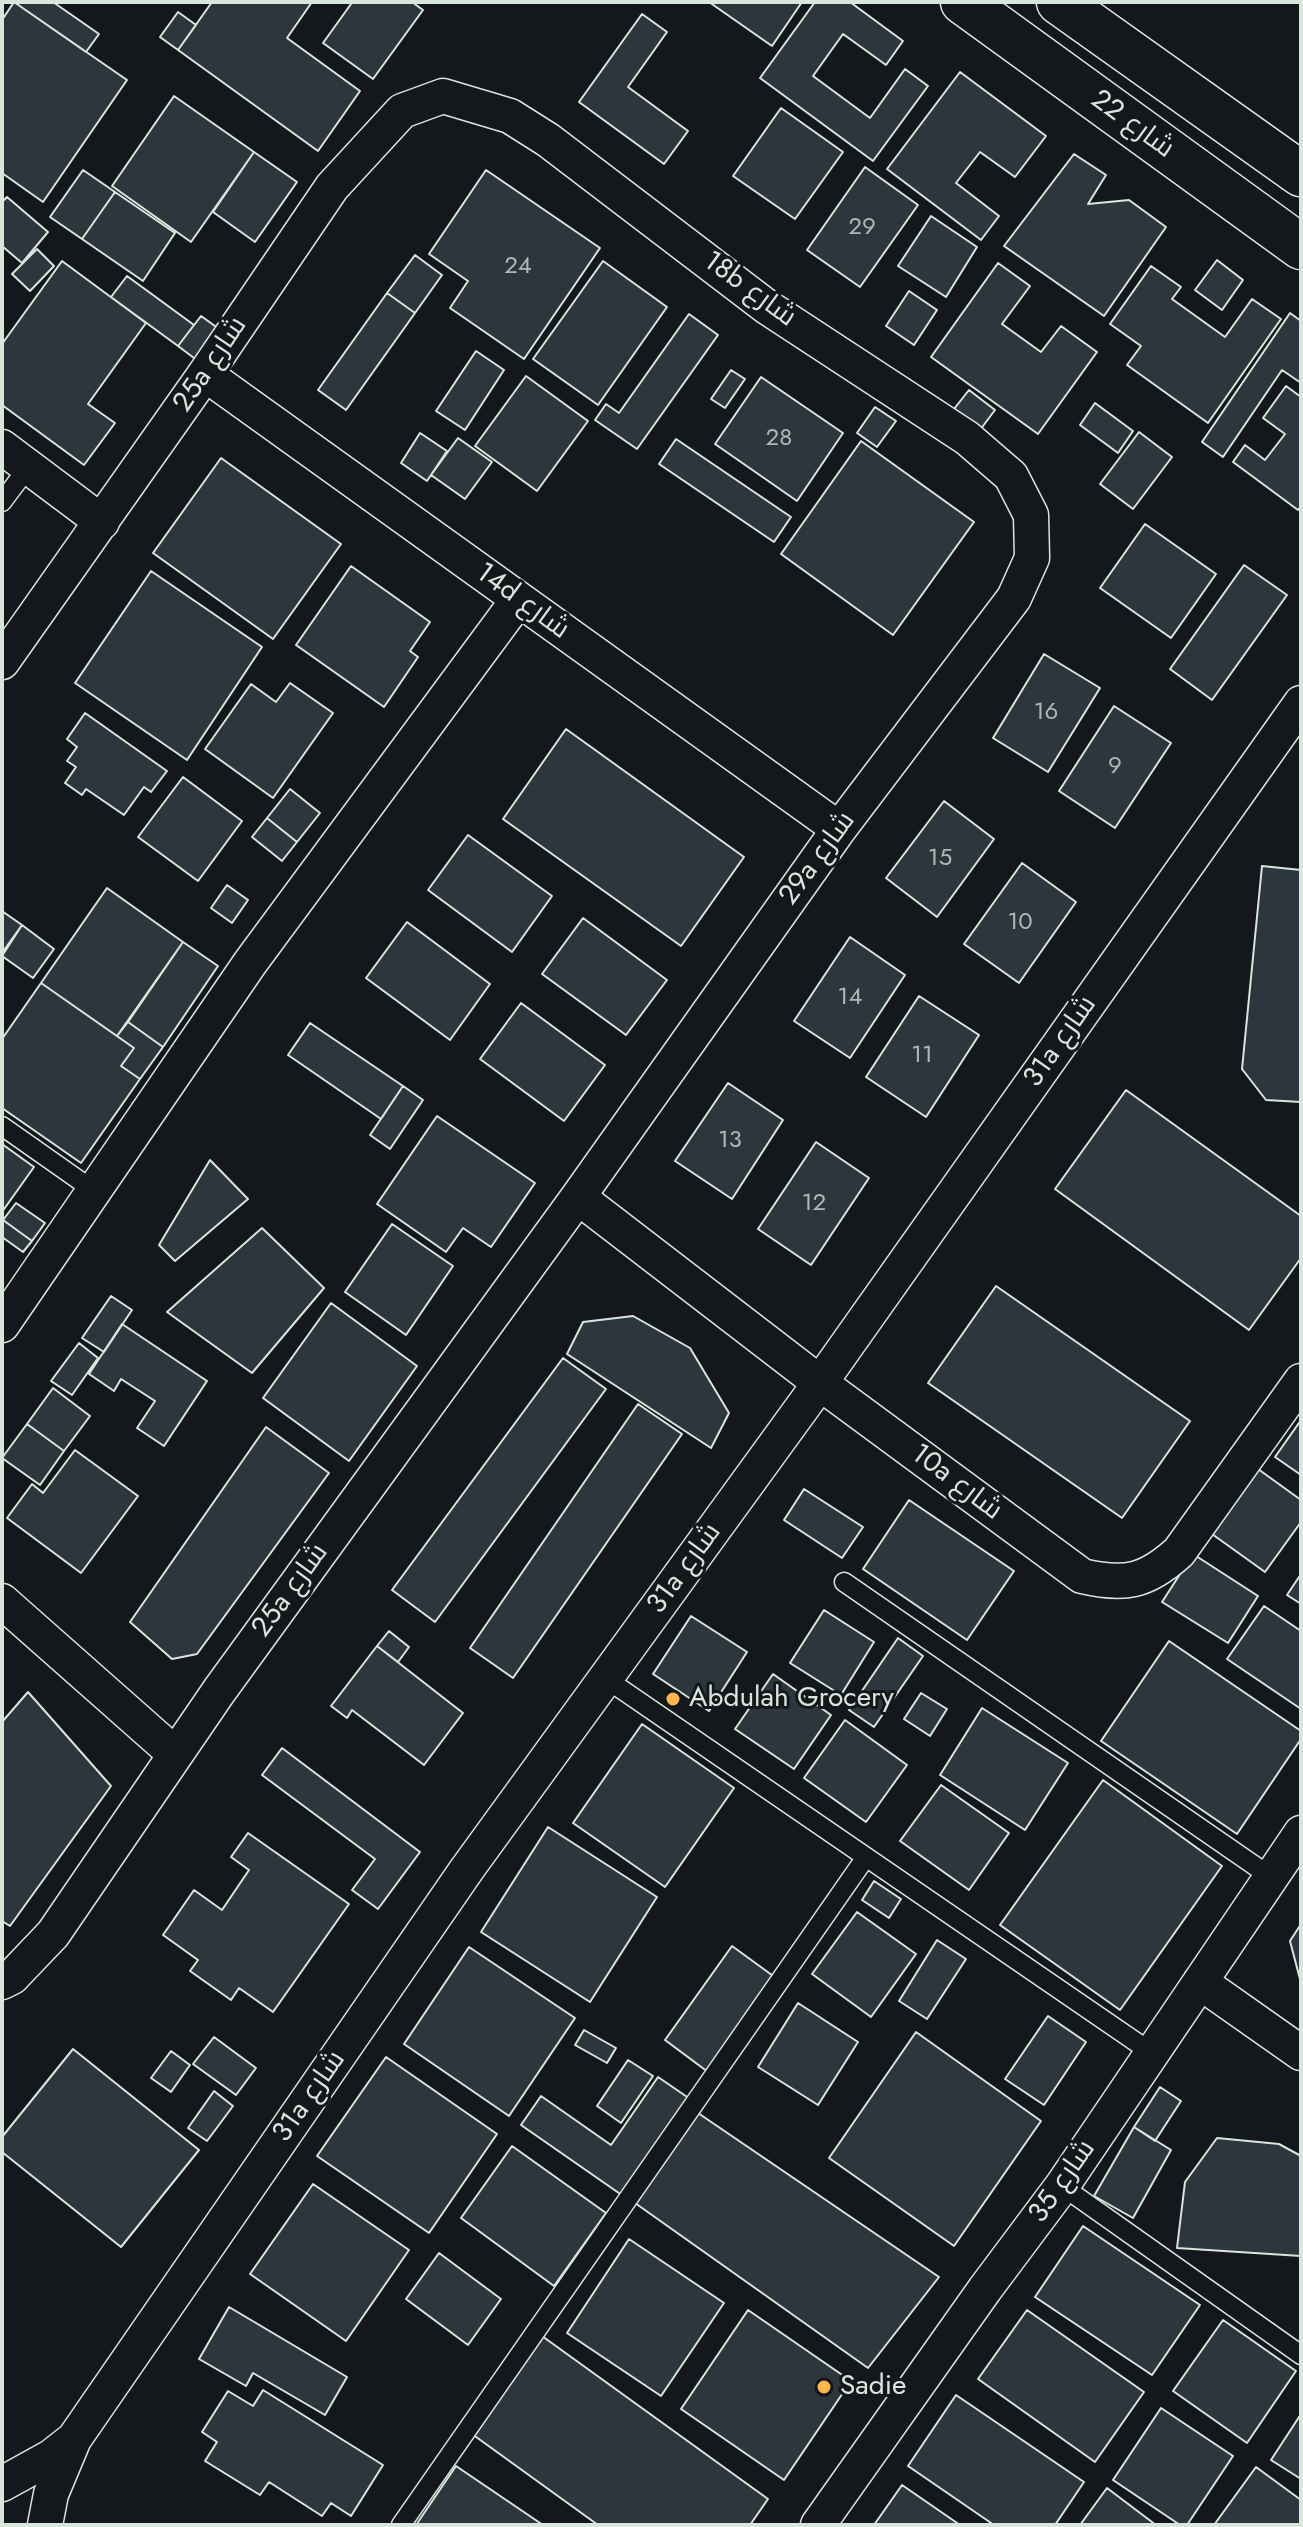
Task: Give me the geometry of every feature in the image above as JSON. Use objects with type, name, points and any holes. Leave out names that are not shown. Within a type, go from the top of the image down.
[{"type":"street","name":"شارع 22","points":[[963,2],[1301,247]]},
{"type":"street","name":"شارع 22","points":[[1059,2],[1301,174]]},
{"type":"street","name":"25a شارع","points":[[2,662],[332,187],[402,111],[443,96]]},
{"type":"street","name":"18b شارع","points":[[443,96],[510,116],[548,140],[767,307],[967,438],[1011,476],[1031,515]]},
{"type":"street","name":"14d شارع","points":[[205,374],[839,829]]},
{"type":"street","points":[[16,457],[102,522]]},
{"type":"street","name":"29a شارع","points":[[578,1197],[839,829],[1014,598],[1032,558],[1031,515]]},
{"type":"street","points":[[2,1325],[250,963],[518,600]]},
{"type":"street","name":"31a شارع","points":[[45,2525],[56,2480],[74,2439],[467,1869],[1296,722]]},
{"type":"street","name":"25a شارع","points":[[2,1982],[12,1977],[53,1934],[219,1691],[578,1197]]},
{"type":"street","name":"10a شارع","points":[[578,1197],[820,1383],[1082,1576],[1108,1582],[1135,1580],[1159,1569],[1179,1552],[1301,1381]]},
{"type":"street","points":[[2,1601],[175,1754]]},
{"type":"street","name":"شارع 35","points":[[818,2525],[1062,2186],[1301,1833]]},
{"type":"street","points":[[1200,1982],[1301,2053]]},
{"type":"street","name":"31a شارع","points":[[10,2475],[74,2439]]},
{"type":"lane","points":[[2,502],[16,457]]},
{"type":"lane","points":[[2,1126],[93,1190]]},
{"type":"lane","points":[[844,1582],[1271,1877]]},
{"type":"lane","points":[[605,1678],[1152,2053]]},
{"type":"lane","points":[[401,2525],[866,1857]]},
{"type":"lane","points":[[1062,2186],[1301,2355]]},
{"type":"building","points":[[14,2],[127,80],[43,202],[2,173],[2,20]]},
{"type":"building","points":[[14,2],[53,2],[99,34],[86,52]]},
{"type":"building","points":[[212,2],[312,2],[287,38],[360,91],[318,151],[178,50]]},
{"type":"building","points":[[348,2],[412,2],[423,10],[373,79],[323,43],[351,4]]},
{"type":"building","points":[[709,2],[802,2],[772,46]]},
{"type":"building","points":[[815,2],[850,2],[903,41],[886,65],[843,34],[813,76],[870,118],[905,69],[928,86],[873,161],[760,78]]},
{"type":"building","points":[[178,12],[196,25],[178,50],[160,37]]},
{"type":"building","points":[[642,14],[667,32],[628,87],[688,131],[664,164],[579,102]]},
{"type":"building","points":[[960,72],[1046,136],[1015,177],[980,152],[956,183],[999,216],[981,240],[887,169]]},
{"type":"building","points":[[174,96],[254,152],[191,242],[112,186]]},
{"type":"building","points":[[781,108],[843,152],[795,219],[733,176]]},
{"type":"building","points":[[254,152],[297,182],[255,242],[213,212]]},
{"type":"building","points":[[1074,154],[1106,175],[1088,204],[1129,200],[1166,227],[1104,316],[1004,246]]},
{"type":"building","points":[[865,167],[918,205],[860,287],[807,250]]},
{"type":"building","points":[[83,170],[115,192],[82,239],[50,217]]},
{"type":"building","points":[[486,170],[600,248],[524,359],[450,308],[468,281],[429,254]]},
{"type":"building","points":[[115,192],[175,233],[143,281],[82,239]]},
{"type":"building","points":[[7,197],[48,232],[22,263],[2,246],[2,202]]},
{"type":"building","points":[[931,216],[977,247],[946,297],[898,266]]},
{"type":"building","points":[[37,249],[54,266],[30,291],[12,274]]},
{"type":"building","points":[[415,255],[442,275],[415,313],[387,293]]},
{"type":"building","points":[[1217,260],[1243,280],[1222,310],[1195,290]]},
{"type":"building","points":[[62,261],[146,323],[88,404],[115,423],[84,465],[2,405],[2,344]]},
{"type":"building","points":[[603,261],[667,307],[598,405],[533,359]]},
{"type":"building","points":[[998,263],[1030,286],[1002,324],[1041,352],[1061,326],[1097,352],[1038,434],[931,357]]},
{"type":"building","points":[[1151,266],[1181,287],[1172,299],[1225,337],[1252,299],[1281,319],[1208,423],[1127,365],[1141,346],[1110,324]]},
{"type":"building","points":[[127,276],[194,325],[178,346],[111,297]]},
{"type":"building","points":[[909,291],[937,310],[914,345],[886,326]]},
{"type":"building","points":[[387,293],[415,313],[346,410],[318,390]]},
{"type":"building","points":[[1290,313],[1301,321],[1301,383],[1282,370],[1223,457],[1202,442]]},
{"type":"building","points":[[689,314],[718,335],[637,449],[595,420],[606,404],[619,413]]},
{"type":"building","points":[[201,316],[229,336],[206,367],[178,346]]},
{"type":"building","points":[[476,351],[504,370],[465,430],[436,411]]},
{"type":"building","points":[[731,370],[745,379],[725,408],[711,399]]},
{"type":"building","points":[[526,376],[588,421],[537,491],[475,446]]},
{"type":"building","points":[[761,377],[843,433],[797,501],[715,444]]},
{"type":"building","points":[[1286,386],[1301,397],[1301,506],[1298,510],[1233,462],[1245,445],[1265,460],[1285,434],[1263,418]]},
{"type":"building","points":[[969,390],[995,410],[980,430],[954,409]]},
{"type":"building","points":[[1095,403],[1133,431],[1118,453],[1080,425]]},
{"type":"building","points":[[875,407],[896,421],[877,447],[857,433]]},
{"type":"building","points":[[1139,432],[1172,457],[1133,509],[1100,484]]},
{"type":"building","points":[[420,433],[447,451],[427,481],[401,463]]},
{"type":"building","points":[[458,438],[492,462],[465,499],[431,475]]},
{"type":"building","points":[[676,439],[791,517],[774,542],[659,464]]},
{"type":"building","points":[[861,441],[974,522],[893,635],[781,554]]},
{"type":"building","points":[[221,458],[341,544],[273,639],[153,553]]},
{"type":"building","points":[[1145,524],[1216,574],[1171,638],[1100,588]]},
{"type":"building","points":[[1244,565],[1287,595],[1212,700],[1170,669]]},
{"type":"building","points":[[351,566],[430,622],[410,651],[418,657],[384,707],[296,645]]},
{"type":"building","points":[[151,571],[262,647],[187,760],[75,683]]},
{"type":"building","points":[[1044,654],[1100,688],[1048,772],[993,738]]},
{"type":"building","points":[[290,683],[333,713],[273,798],[205,749],[251,684],[276,702]]},
{"type":"building","points":[[1114,706],[1171,743],[1115,828],[1059,791]]},
{"type":"building","points":[[85,713],[167,771],[151,792],[144,787],[124,815],[86,789],[82,795],[65,783],[76,767],[67,761],[77,747],[67,739]]},
{"type":"building","points":[[566,729],[744,857],[681,946],[503,819]]},
{"type":"building","points":[[183,777],[242,821],[198,881],[138,837]]},
{"type":"building","points":[[290,789],[320,813],[297,842],[267,818]]},
{"type":"building","points":[[944,801],[994,839],[937,917],[886,878]]},
{"type":"building","points":[[267,818],[297,842],[282,861],[252,837]]},
{"type":"building","points":[[468,835],[552,896],[512,952],[428,890]]},
{"type":"building","points":[[1022,863],[1076,902],[1019,983],[964,944]]},
{"type":"building","points":[[1262,866],[1301,870],[1301,1102],[1266,1100],[1242,1069]]},
{"type":"building","points":[[227,885],[248,900],[232,923],[211,908]]},
{"type":"building","points":[[107,888],[183,942],[117,1036],[41,983]]},
{"type":"building","points":[[2,911],[22,925],[2,953]]},
{"type":"building","points":[[583,918],[667,980],[626,1035],[542,974]]},
{"type":"building","points":[[407,922],[490,984],[450,1040],[366,978]]},
{"type":"building","points":[[22,925],[54,949],[33,978],[2,956]]},
{"type":"building","points":[[850,937],[905,975],[850,1058],[794,1021]]},
{"type":"building","points":[[183,942],[218,966],[163,1047],[128,1022]]},
{"type":"building","points":[[41,983],[134,1048],[121,1066],[140,1079],[81,1163],[2,1108],[2,1039]]},
{"type":"building","points":[[919,996],[979,1035],[926,1117],[866,1077]]},
{"type":"building","points":[[521,1003],[605,1065],[564,1121],[480,1059]]},
{"type":"building","points":[[128,1022],[163,1047],[140,1079],[121,1066],[134,1048],[117,1036]]},
{"type":"building","points":[[310,1023],[403,1086],[381,1119],[288,1055]]},
{"type":"building","points":[[728,1083],[783,1120],[732,1199],[675,1161]]},
{"type":"building","points":[[403,1086],[423,1100],[390,1149],[370,1135]]},
{"type":"building","points":[[1126,1090],[1301,1216],[1301,1258],[1249,1330],[1055,1189]]},
{"type":"building","points":[[437,1116],[535,1183],[491,1247],[463,1228],[446,1252],[377,1204]]},
{"type":"building","points":[[816,1142],[869,1178],[811,1265],[758,1229]]},
{"type":"building","points":[[2,1144],[34,1167],[2,1212]]},
{"type":"building","points":[[210,1160],[248,1199],[175,1261],[159,1245]]},
{"type":"building","points":[[16,1203],[45,1223],[32,1241],[3,1220]]},
{"type":"building","points":[[3,1220],[32,1241],[23,1252],[2,1237]]},
{"type":"building","points":[[392,1224],[453,1266],[406,1335],[345,1292]]},
{"type":"building","points":[[262,1228],[324,1288],[252,1373],[167,1312]]},
{"type":"building","points":[[996,1286],[1190,1421],[1122,1518],[928,1383]]},
{"type":"building","points":[[111,1296],[132,1310],[104,1352],[82,1338]]},
{"type":"building","points":[[331,1303],[417,1366],[349,1461],[263,1398]]},
{"type":"building","points":[[633,1316],[690,1348],[729,1413],[711,1448],[567,1354],[583,1322]]},
{"type":"building","points":[[122,1324],[207,1381],[164,1446],[137,1428],[155,1401],[121,1379],[114,1391],[89,1374]]},
{"type":"building","points":[[79,1343],[98,1358],[72,1395],[51,1381]]},
{"type":"building","points":[[563,1358],[606,1389],[435,1622],[392,1590]]},
{"type":"building","points":[[53,1388],[90,1416],[64,1451],[27,1424]]},
{"type":"building","points":[[638,1404],[682,1434],[513,1678],[470,1648]]},
{"type":"building","points":[[1301,1420],[1301,1475],[1275,1457]]},
{"type":"building","points":[[27,1424],[64,1451],[40,1485],[2,1458]]},
{"type":"building","points":[[266,1427],[329,1473],[197,1654],[172,1659],[130,1622]]},
{"type":"building","points":[[75,1450],[138,1496],[81,1573],[7,1518],[32,1484],[43,1493]]},
{"type":"building","points":[[1258,1469],[1301,1500],[1301,1522],[1265,1572],[1212,1534]]},
{"type":"building","points":[[804,1489],[863,1527],[842,1558],[784,1520]]},
{"type":"building","points":[[909,1500],[1014,1571],[967,1640],[863,1569]]},
{"type":"building","points":[[1193,1554],[1258,1596],[1228,1643],[1162,1602]]},
{"type":"building","points":[[1301,1574],[1301,1604],[1287,1595]]},
{"type":"building","points":[[1264,1606],[1301,1631],[1301,1709],[1227,1659]]},
{"type":"building","points":[[824,1610],[874,1642],[841,1695],[790,1663]]},
{"type":"building","points":[[691,1616],[747,1652],[709,1711],[653,1674]]},
{"type":"building","points":[[389,1631],[409,1647],[398,1662],[377,1646]]},
{"type":"building","points":[[898,1638],[923,1656],[874,1727],[849,1710]]},
{"type":"building","points":[[1169,1641],[1301,1731],[1301,1739],[1237,1834],[1101,1741]]},
{"type":"building","points":[[377,1646],[463,1713],[424,1765],[352,1710],[347,1718],[331,1706]]},
{"type":"building","points":[[773,1674],[831,1715],[794,1769],[735,1729]]},
{"type":"building","points":[[28,1692],[111,1786],[10,1926],[2,1921],[2,1722]]},
{"type":"building","points":[[921,1693],[947,1709],[930,1736],[904,1719]]},
{"type":"building","points":[[982,1708],[1068,1763],[1025,1830],[940,1775]]},
{"type":"building","points":[[845,1720],[907,1765],[866,1822],[804,1778]]},
{"type":"building","points":[[642,1724],[734,1788],[665,1887],[573,1823]]},
{"type":"building","points":[[282,1748],[420,1852],[378,1909],[352,1890],[375,1859],[262,1775]]},
{"type":"building","points":[[1103,1780],[1222,1866],[1120,2010],[1000,1925]]},
{"type":"building","points":[[941,1785],[1009,1833],[969,1890],[900,1841]]},
{"type":"building","points":[[548,1827],[657,1897],[590,2002],[481,1932]]},
{"type":"building","points":[[248,1833],[349,1904],[273,2012],[239,1988],[231,2000],[190,1971],[198,1960],[163,1935],[194,1890],[222,1910],[249,1870],[231,1857]]},
{"type":"building","points":[[874,1881],[901,1899],[889,1918],[862,1900]]},
{"type":"building","points":[[857,1912],[916,1954],[871,2017],[812,1974]]},
{"type":"building","points":[[1301,1924],[1301,1983],[1290,1941]]},
{"type":"building","points":[[937,1940],[966,1959],[927,2019],[899,2001]]},
{"type":"building","points":[[732,1946],[776,1978],[708,2072],[665,2040]]},
{"type":"building","points":[[469,1947],[575,2018],[509,2116],[404,2044]]},
{"type":"building","points":[[798,2003],[858,2042],[818,2105],[758,2067]]},
{"type":"building","points":[[1048,2016],[1086,2042],[1044,2105],[1005,2079]]},
{"type":"building","points":[[584,2030],[616,2048],[607,2063],[575,2045]]},
{"type":"building","points":[[916,2032],[1041,2121],[954,2246],[829,2158]]},
{"type":"building","points":[[214,2037],[256,2068],[236,2095],[193,2064]]},
{"type":"building","points":[[73,2049],[199,2150],[121,2247],[2,2152],[2,2137]]},
{"type":"building","points":[[171,2051],[190,2065],[171,2092],[151,2078]]},
{"type":"building","points":[[386,2057],[497,2134],[429,2233],[317,2156]]},
{"type":"building","points":[[628,2060],[653,2076],[621,2123],[597,2106]]},
{"type":"building","points":[[658,2077],[693,2101],[626,2198],[521,2125],[541,2096],[611,2145]]},
{"type":"building","points":[[1160,2087],[1181,2101],[1155,2141],[1134,2127]]},
{"type":"building","points":[[214,2091],[233,2106],[207,2141],[188,2128]]},
{"type":"building","points":[[698,2113],[939,2277],[868,2368],[635,2203]]},
{"type":"building","points":[[1134,2127],[1171,2150],[1133,2218],[1094,2196]]},
{"type":"building","points":[[1217,2138],[1279,2144],[1301,2156],[1301,2256],[1177,2248],[1185,2182]]},
{"type":"building","points":[[512,2146],[606,2213],[554,2286],[461,2218]]},
{"type":"building","points":[[313,2184],[409,2250],[346,2341],[250,2274]]},
{"type":"building","points":[[1083,2226],[1200,2305],[1152,2375],[1035,2297]]},
{"type":"building","points":[[629,2239],[724,2303],[661,2396],[567,2333]]},
{"type":"building","points":[[439,2253],[501,2299],[468,2345],[406,2299]]},
{"type":"building","points":[[229,2307],[347,2377],[325,2415],[253,2373],[246,2386],[199,2359]]},
{"type":"building","points":[[748,2310],[851,2381],[784,2480],[681,2409]]},
{"type":"building","points":[[1027,2310],[1144,2392],[1095,2462],[978,2379]]},
{"type":"building","points":[[1223,2320],[1296,2371],[1247,2443],[1173,2391]]},
{"type":"building","points":[[542,2336],[768,2499],[750,2525],[598,2525],[472,2434]]},
{"type":"building","points":[[263,2390],[383,2465],[351,2516],[331,2503],[322,2516],[269,2482],[260,2495],[205,2461],[217,2442],[202,2432],[228,2391],[253,2406]]},
{"type":"building","points":[[956,2395],[1084,2482],[1055,2525],[994,2525],[908,2466]]},
{"type":"building","points":[[1161,2408],[1233,2456],[1187,2525],[1180,2525],[1113,2480]]},
{"type":"building","points":[[1301,2414],[1301,2479],[1271,2460]]},
{"type":"building","points":[[456,2466],[543,2525],[416,2525]]},
{"type":"building","points":[[1256,2467],[1301,2500],[1301,2525],[1214,2525]]},
{"type":"building","points":[[902,2485],[960,2525],[874,2525]]},
{"type":"building","points":[[1107,2488],[1156,2525],[1080,2525]]},
{"type":"place","name":"Abdulah Grocery","points":[[673,1699]]},
{"type":"place","name":"Sadie","points":[[824,2387]]}]
